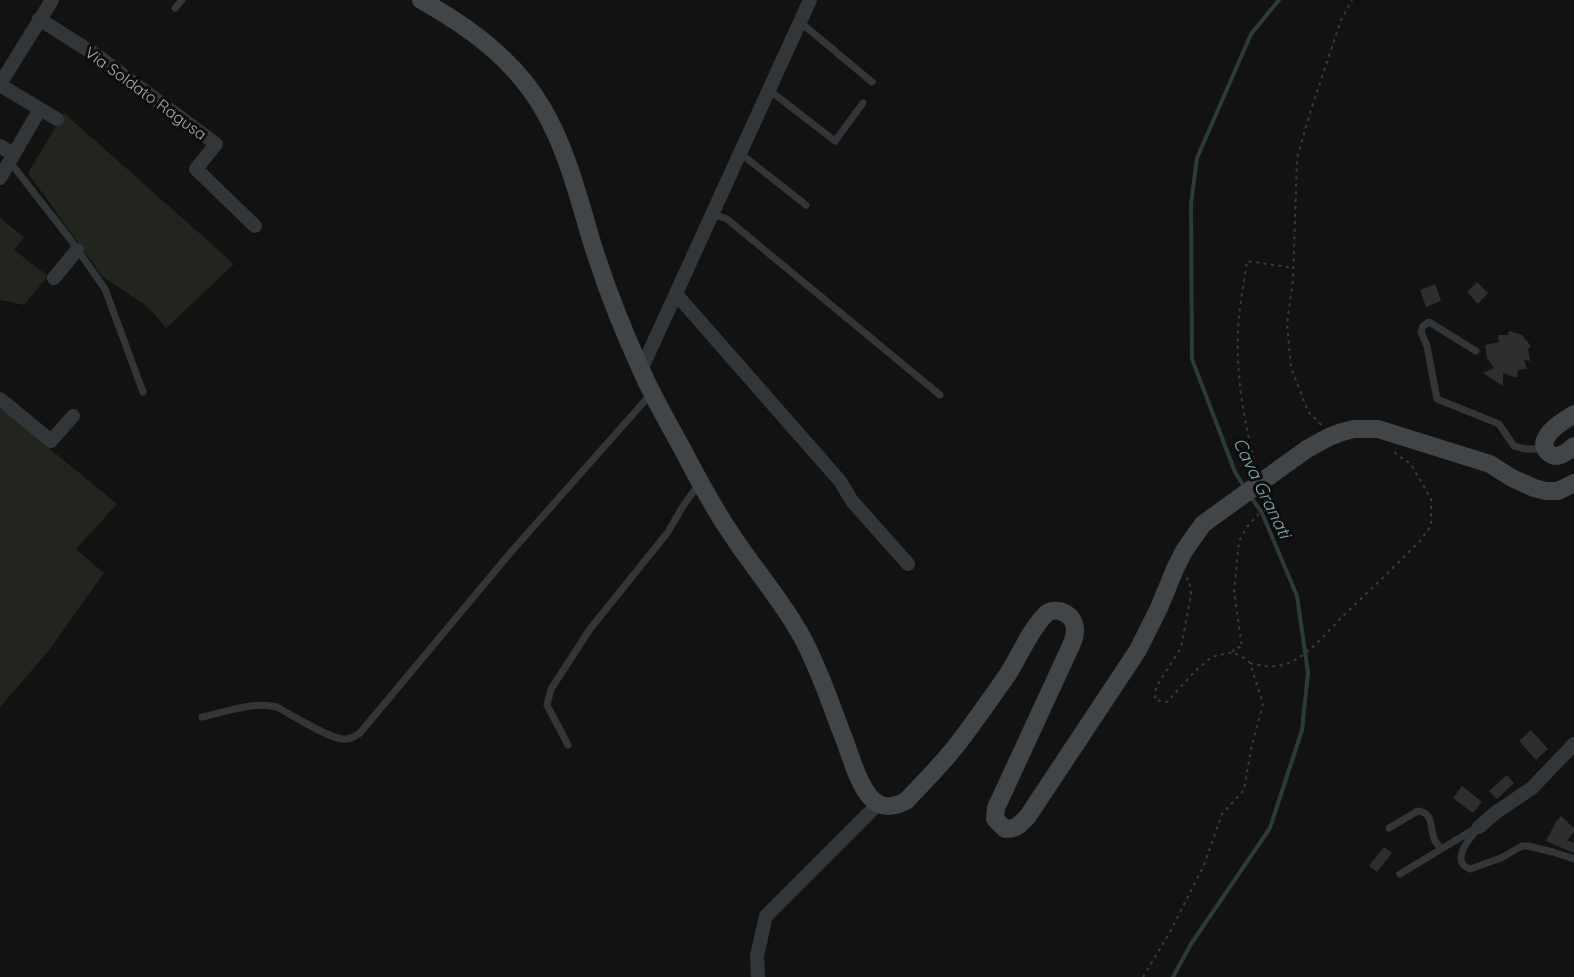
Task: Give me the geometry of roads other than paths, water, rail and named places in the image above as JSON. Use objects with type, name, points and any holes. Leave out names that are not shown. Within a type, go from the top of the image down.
[{"type":"street","points":[[52,0],[0,85],[57,118]]},
{"type":"street","points":[[421,0],[451,17],[492,47],[520,74],[543,109],[569,166],[612,301],[652,393],[730,532],[801,636],[818,668],[863,787],[870,798],[878,804],[888,807],[897,806],[906,801],[955,747],[1008,674],[1038,624],[1046,613],[1054,610],[1071,616],[1076,634],[996,808],[995,819],[1005,830],[1012,830],[1019,826],[1028,816],[1138,650],[1184,551],[1203,524],[1307,449],[1329,436],[1354,429],[1378,429],[1490,464],[1534,488],[1558,491],[1574,483]]},
{"type":"street","points":[[641,370],[810,0]]},
{"type":"street","name":"Via Soldato Ragusa","points":[[39,20],[99,57],[216,144],[196,169],[255,226]]},
{"type":"street","points":[[0,178],[40,109]]},
{"type":"street","points":[[0,146],[11,158]]},
{"type":"street","points":[[54,278],[77,250]]},
{"type":"street","points":[[676,294],[840,481],[852,501],[908,564]]},
{"type":"street","points":[[0,399],[51,441],[73,416]]},
{"type":"street","points":[[1574,414],[1551,430],[1545,440],[1545,449],[1550,455],[1559,455],[1574,446]]},
{"type":"street","points":[[1479,826],[1532,788],[1574,744]]},
{"type":"street","points":[[758,977],[757,956],[766,916],[878,804]]},
{"type":"lane","points":[[175,9],[182,0]]},
{"type":"lane","points":[[800,22],[872,82]]},
{"type":"lane","points":[[769,90],[835,141],[863,103]]},
{"type":"lane","points":[[740,153],[806,205]]},
{"type":"lane","points":[[11,158],[105,289],[143,392]]},
{"type":"lane","points":[[713,214],[727,219],[940,395]]},
{"type":"lane","points":[[1476,351],[1429,322],[1423,326],[1421,332],[1427,346],[1437,399],[1499,424],[1514,446],[1525,449],[1545,449]]},
{"type":"lane","points":[[202,717],[266,704],[343,740],[360,734],[511,552],[652,393]]},
{"type":"lane","points":[[568,745],[547,705],[551,689],[590,629],[668,532],[700,482]]},
{"type":"lane","points":[[1389,828],[1418,811],[1422,811],[1428,815],[1433,839],[1441,848]]},
{"type":"lane","points":[[1400,873],[1479,826]]},
{"type":"lane","points":[[1479,826],[1461,855],[1460,862],[1464,867],[1470,869],[1501,858],[1522,846],[1574,859]]},
{"type":"waterway","name":"Cava Granati","points":[[1245,488],[1235,472],[1192,359],[1191,204],[1197,158],[1251,34],[1279,0]]},
{"type":"waterway","name":"Cava Granati","points":[[1173,977],[1191,944],[1270,828],[1302,730],[1308,673],[1297,596],[1262,513],[1251,497]]}]
